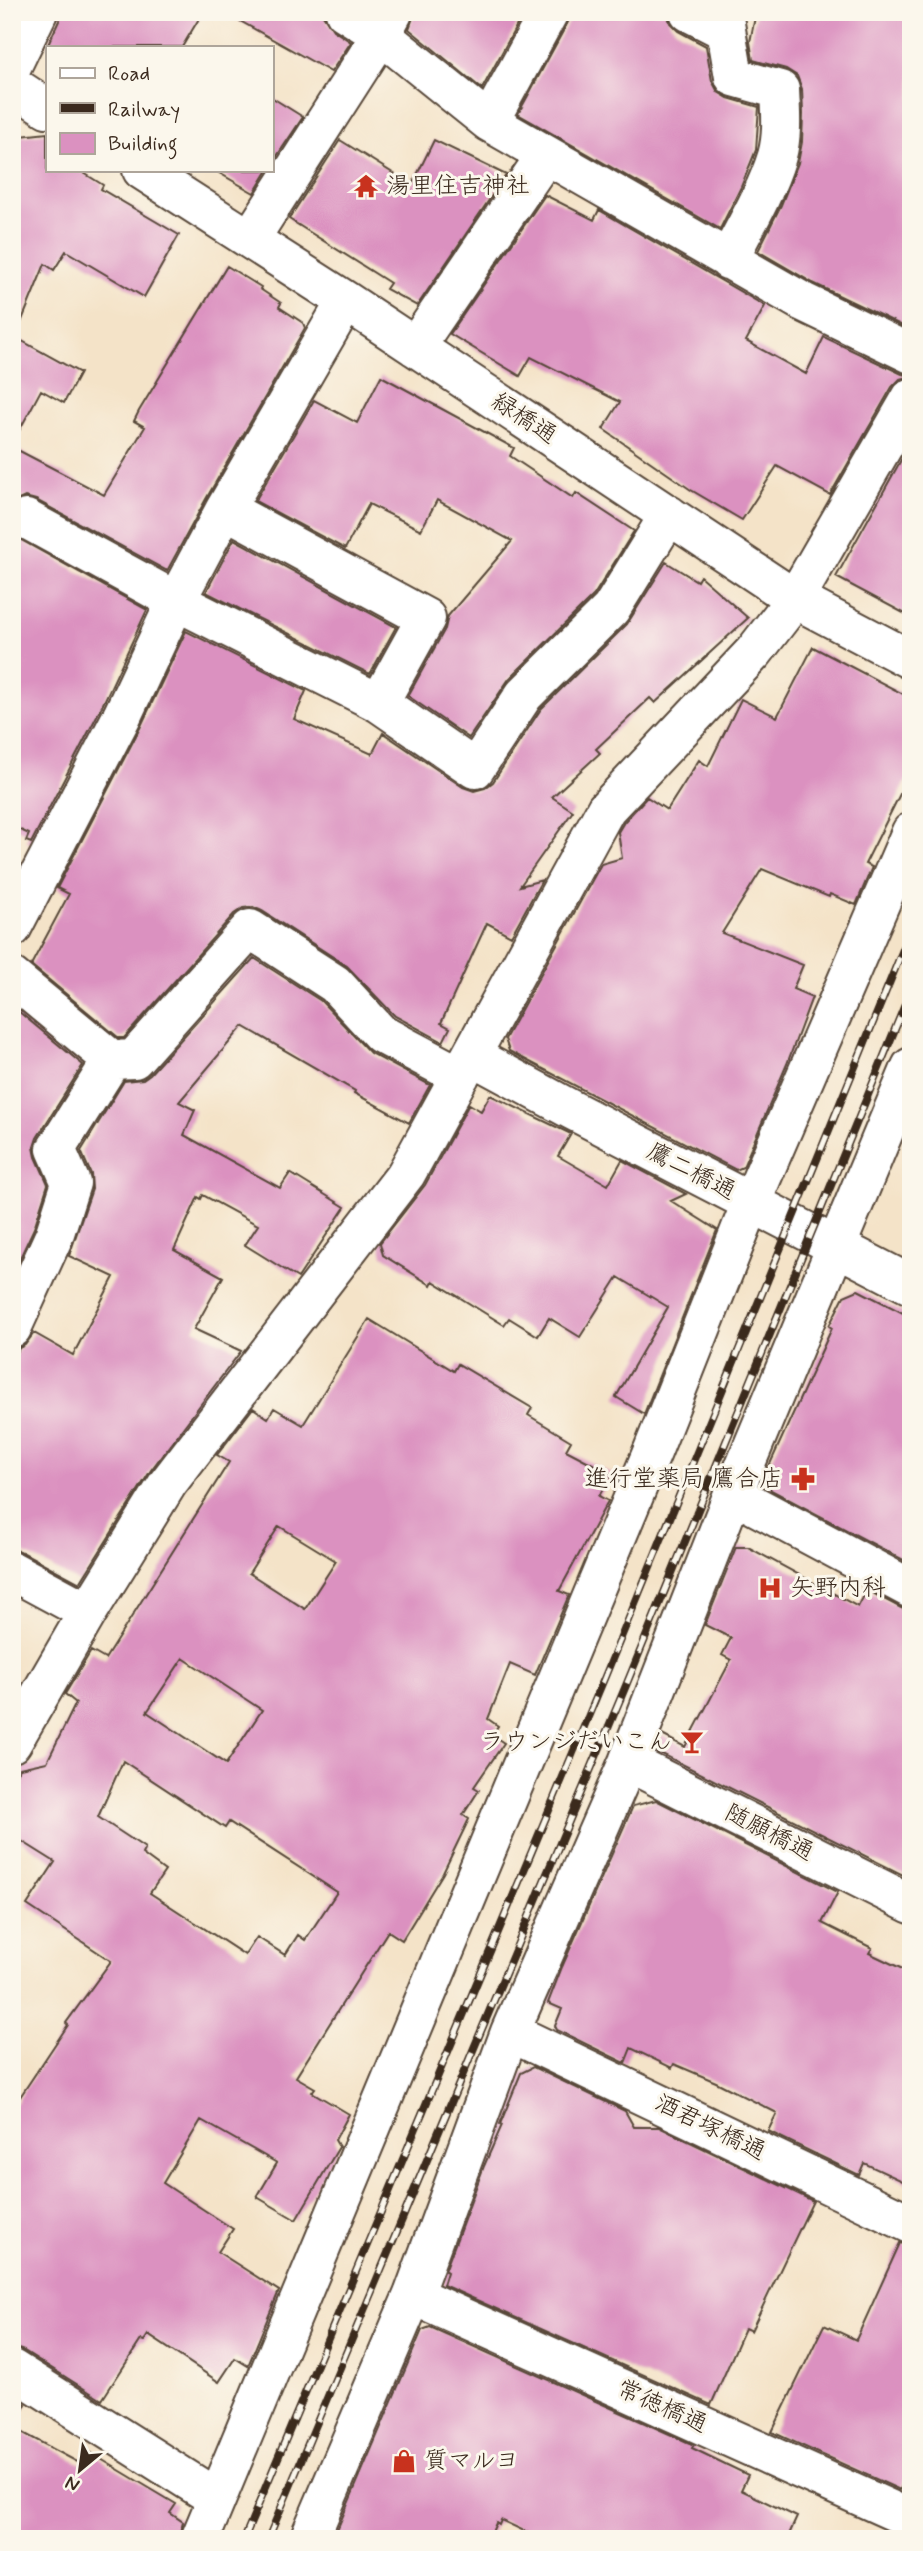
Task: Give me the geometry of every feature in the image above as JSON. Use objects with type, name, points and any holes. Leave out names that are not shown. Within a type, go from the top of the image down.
[{"type":"street","points":[[12,66],[38,12]]},
{"type":"street","points":[[345,12],[387,24],[489,122],[803,302],[911,354]]},
{"type":"street","points":[[489,122],[549,12]]},
{"type":"street","points":[[689,12],[724,22],[734,77],[780,90],[782,117],[777,155],[729,260]]},
{"type":"street","points":[[250,239],[387,24]]},
{"type":"street","points":[[12,85],[46,107]]},
{"type":"street","points":[[415,347],[546,155]]},
{"type":"street","name":"緑橋通","points":[[145,172],[795,599],[911,660]]},
{"type":"street","points":[[12,929],[122,716],[176,601],[225,509],[345,301]]},
{"type":"street","points":[[12,1744],[88,1612],[168,1483],[405,1174],[606,809],[754,652],[795,599],[911,398]]},
{"type":"street","points":[[225,509],[426,618],[379,703]]},
{"type":"street","points":[[26,519],[176,601],[379,703],[475,769],[524,695],[611,609],[669,515]]},
{"type":"street","points":[[200,2539],[653,1450],[751,1203],[911,832]]},
{"type":"street","name":"鷹二橋通","points":[[112,1060],[134,1059],[250,929],[335,984],[380,1034],[466,1066],[751,1203],[911,1285]]},
{"type":"street","points":[[12,977],[112,1060],[56,1149],[71,1183],[54,1236],[12,1328]]},
{"type":"street","points":[[309,2539],[413,2295],[510,2032],[628,1762],[733,1494],[911,1067]]},
{"type":"street","points":[[733,1494],[911,1589]]},
{"type":"street","points":[[12,1571],[88,1612]]},
{"type":"street","name":"随願橋通","points":[[628,1762],[911,1904]]},
{"type":"street","name":"酒君塚橋通","points":[[510,2032],[911,2224]]},
{"type":"street","name":"常徳橋通","points":[[413,2295],[911,2519]]},
{"type":"street","points":[[12,2369],[216,2498]]},
{"type":"building","points":[[63,12],[203,12],[183,46],[47,46]]},
{"type":"building","points":[[224,12],[321,12],[333,30],[351,42],[331,72]]},
{"type":"building","points":[[415,12],[524,12],[482,89],[409,29]]},
{"type":"building","points":[[571,12],[667,12],[670,23],[678,31],[706,46],[712,81],[718,92],[728,98],[759,107],[756,150],[720,229],[518,114]]},
{"type":"building","points":[[756,12],[911,12],[911,330],[813,283],[758,251],[798,163],[803,114],[802,89],[797,76],[786,69],[753,60],[750,42]]},
{"type":"building","points":[[273,98],[303,117],[273,162]]},
{"type":"building","points":[[46,133],[46,172],[82,172],[103,185],[101,189],[179,235],[144,297],[66,251],[54,270],[45,264],[15,337],[80,373],[64,403],[41,390],[12,444],[12,137]]},
{"type":"building","points":[[340,140],[412,185],[434,140],[506,175],[417,306],[386,289],[390,283],[289,219]]},
{"type":"building","points":[[217,172],[267,172],[254,193]]},
{"type":"building","points":[[545,195],[594,220],[599,210],[765,306],[746,341],[806,374],[824,337],[911,376],[900,379],[892,387],[830,495],[777,466],[742,520],[691,490],[603,429],[620,402],[531,357],[520,376],[450,334]]},
{"type":"building","points":[[227,266],[261,287],[260,289],[281,303],[279,307],[303,323],[305,328],[167,571],[36,500],[25,497],[12,503],[12,447],[104,495],[145,427],[134,421],[139,411]]},
{"type":"building","points":[[381,376],[514,448],[510,456],[573,498],[576,493],[634,531],[594,595],[509,679],[469,738],[408,696],[445,629],[448,616],[512,541],[437,500],[421,530],[369,504],[345,549],[255,501],[314,400],[357,423]]},
{"type":"building","points":[[911,442],[911,617],[836,577]]},
{"type":"building","points":[[12,535],[147,610],[102,706],[31,843],[26,841],[29,834],[12,826]]},
{"type":"building","points":[[234,539],[396,627],[370,674],[206,592]]},
{"type":"building","points":[[666,562],[697,581],[700,576],[748,618],[655,703],[650,698],[596,749],[600,753],[552,797],[573,811],[520,886],[542,880],[511,936],[487,923],[441,1023],[450,1028],[443,1042],[395,1016],[347,966],[253,907],[243,908],[234,914],[124,1038],[119,1038],[31,965],[69,894],[57,888],[141,726],[186,631],[306,691],[294,719],[372,754],[383,733],[463,787],[474,791],[493,782],[541,709],[627,624]]},
{"type":"building","points":[[813,647],[911,698],[911,772],[865,864],[872,867],[856,905],[830,894],[829,897],[762,869],[722,933],[803,965],[793,989],[812,997],[743,1167],[736,1170],[509,1051],[505,1039],[601,864],[622,858],[618,832],[624,822],[647,797],[667,810],[699,760],[708,766],[741,699],[777,717]]},
{"type":"building","points":[[254,958],[321,1001],[370,1053],[430,1085],[409,1123],[243,1026],[179,1102],[195,1110],[184,1135],[280,1188],[290,1173],[345,1207],[298,1278],[245,1245],[258,1225],[203,1195],[201,1199],[198,1197],[174,1250],[223,1277],[194,1329],[241,1351],[151,1470],[80,1583],[12,1549],[12,1363],[19,1348],[25,1345],[34,1333],[73,1355],[114,1277],[69,1256],[92,1189],[91,1174],[81,1151],[124,1081],[143,1079],[150,1074]]},
{"type":"building","points":[[12,1006],[83,1065],[37,1138],[34,1147],[36,1157],[48,1184],[34,1228],[12,1275]]},
{"type":"building","points":[[490,1095],[571,1134],[558,1156],[608,1185],[622,1160],[686,1194],[671,1201],[717,1230],[644,1414],[616,1397],[668,1307],[618,1277],[580,1337],[549,1318],[538,1336],[509,1318],[504,1325],[433,1281],[431,1285],[383,1255],[380,1243],[425,1185],[469,1104],[481,1111]]},
{"type":"building","points":[[858,1290],[911,1317],[911,1564],[771,1490],[765,1475],[844,1296]]},
{"type":"building","points":[[369,1319],[454,1371],[458,1364],[532,1408],[528,1415],[571,1441],[566,1450],[612,1474],[599,1496],[608,1501],[559,1591],[569,1595],[535,1675],[510,1664],[488,1719],[498,1726],[492,1735],[504,1743],[474,1787],[479,1790],[463,1815],[469,1819],[443,1873],[402,1940],[388,1931],[296,2077],[315,2088],[312,2092],[349,2114],[335,2140],[339,2147],[296,2220],[257,2197],[277,2163],[201,2120],[163,2183],[233,2229],[218,2252],[279,2291],[248,2366],[235,2358],[219,2382],[148,2335],[144,2341],[141,2340],[102,2400],[24,2351],[12,2347],[12,2109],[68,2025],[66,2023],[111,1961],[27,1905],[55,1862],[12,1835],[12,1780],[20,1768],[47,1762],[76,1703],[65,1694],[91,1651],[105,1659],[229,1462],[217,1455],[253,1408],[268,1418],[274,1408],[303,1425]],"holes":[[[279,1526],[336,1561],[305,1609],[249,1573]],[[183,1658],[262,1710],[226,1764],[147,1712]],[[123,1761],[225,1828],[229,1822],[337,1892],[305,1940],[298,1935],[285,1955],[257,1937],[245,1955],[150,1893],[165,1871],[142,1854],[145,1848],[98,1817]]]},
{"type":"building","points":[[736,1547],[748,1547],[858,1607],[867,1590],[911,1611],[911,1866],[905,1876],[656,1751],[662,1735],[685,1747],[731,1660],[722,1655],[731,1638],[705,1625]]},
{"type":"building","points":[[656,1800],[838,1892],[822,1923],[872,1948],[869,1953],[911,1973],[911,2185],[864,2163],[859,2175],[768,2131],[777,2113],[716,2082],[674,2064],[672,2068],[631,2048],[625,2063],[557,2030],[555,2026],[562,2009],[548,2003],[562,1967],[633,1806]]},
{"type":"building","points":[[533,2067],[625,2111],[634,2127],[659,2127],[813,2201],[751,2331],[745,2328],[711,2405],[443,2285],[447,2272],[445,2271],[521,2073]]},
{"type":"building","points":[[900,2243],[911,2246],[911,2467],[900,2490],[772,2432],[824,2325],[856,2340]]},
{"type":"building","points":[[430,2327],[694,2445],[692,2448],[748,2475],[741,2490],[797,2517],[787,2539],[708,2539],[698,2535],[696,2539],[541,2539],[501,2520],[499,2525],[496,2523],[489,2539],[333,2539],[422,2330]]},
{"type":"building","points":[[12,2395],[26,2404],[14,2428],[81,2464],[89,2452],[176,2504],[170,2513],[183,2522],[179,2539],[12,2539]]},
{"type":"railway","points":[[244,2539],[606,1674],[911,930]]},
{"type":"railway","points":[[268,2539],[627,1683],[911,990]]},
{"type":"place","name":"湯里住吉神社","points":[[366,186]]},
{"type":"place","name":"進行堂薬局 鷹合店","points":[[803,1479]]},
{"type":"place","name":"矢野内科","points":[[770,1588]]},
{"type":"place","name":"ラウンジだいこん","points":[[692,1742]]},
{"type":"place","name":"質マルヨ","points":[[404,2461]]}]
